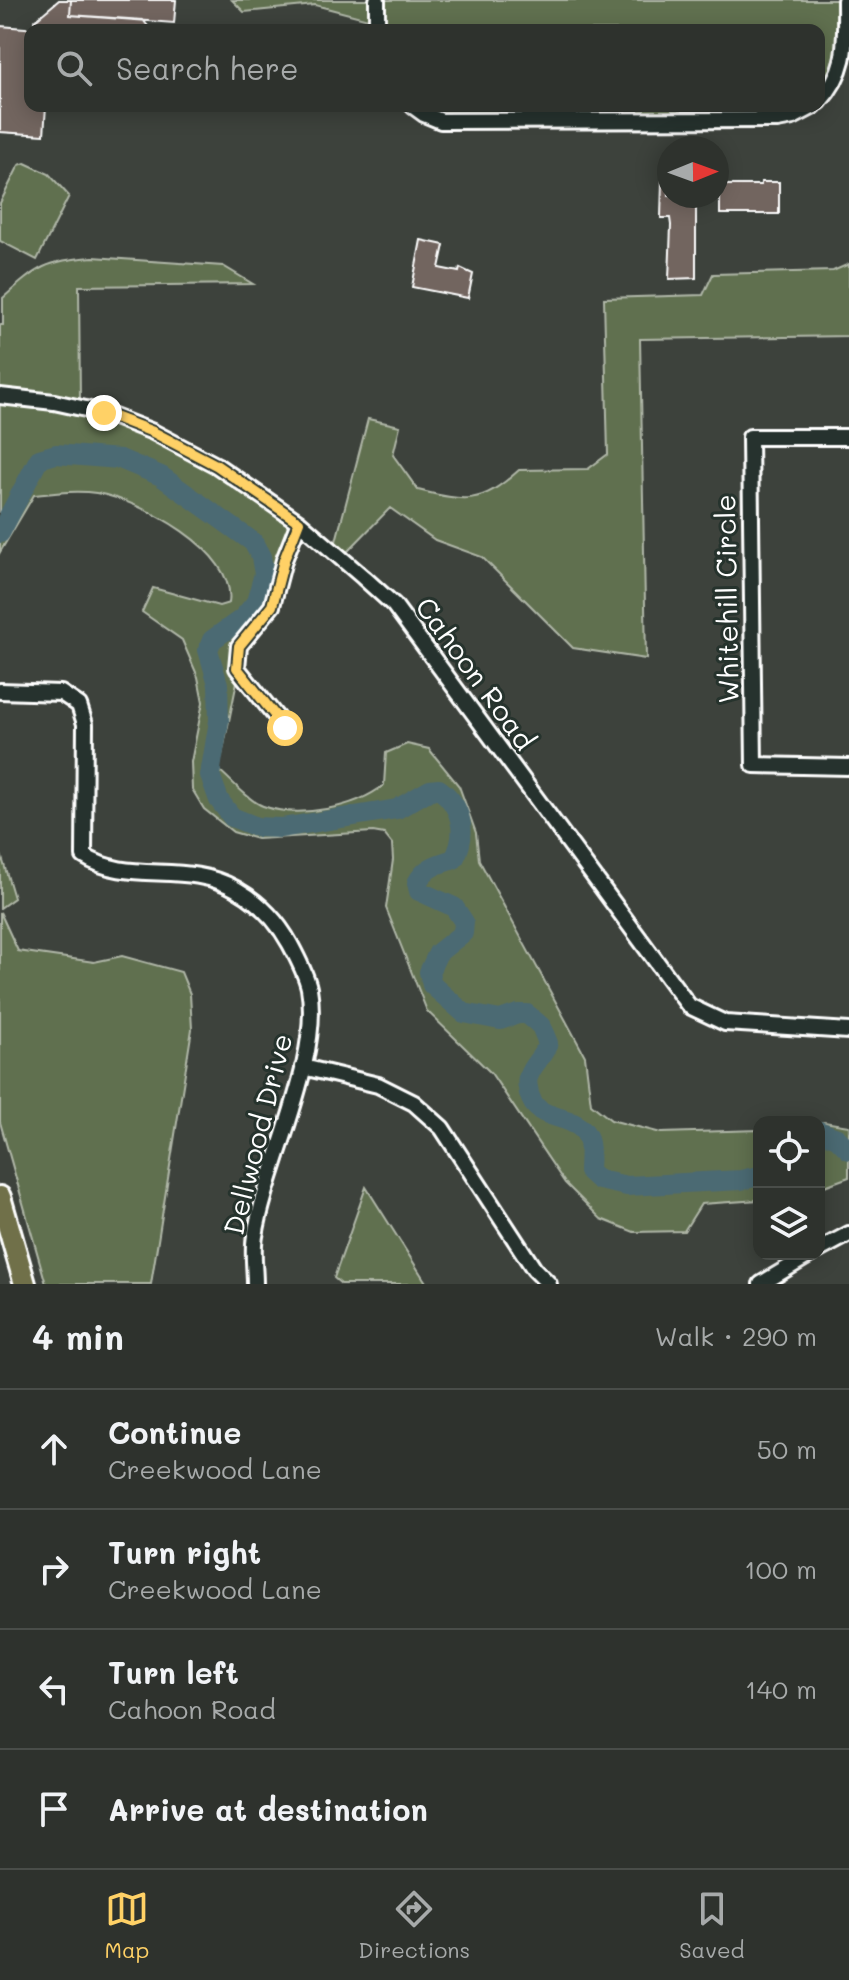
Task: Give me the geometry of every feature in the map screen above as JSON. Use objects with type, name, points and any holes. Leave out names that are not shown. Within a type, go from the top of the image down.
[{"type":"highway","points":[[0,1197],[25,1284]]},
{"type":"street","points":[[377,0],[377,24]]},
{"type":"street","points":[[825,96],[843,67],[845,0]]},
{"type":"street","points":[[421,112],[441,121],[777,120],[803,112]]},
{"type":"street","name":"Cahoon Road","points":[[0,396],[54,402],[104,413],[153,432],[216,465],[299,522],[394,605],[689,1006],[725,1023],[849,1031]]},
{"type":"street","name":"Whitehill Circle","points":[[849,437],[750,437],[754,765],[849,767]]},
{"type":"street","points":[[285,728],[237,668],[239,646],[272,606],[284,560],[299,522]]},
{"type":"street","name":"Dellwood Drive","points":[[0,691],[61,693],[79,705],[85,724],[84,856],[99,866],[118,870],[205,875],[234,888],[260,904],[280,927],[309,987],[311,1020],[303,1067],[254,1237],[255,1284]]},
{"type":"street","points":[[303,1067],[378,1085],[414,1103],[442,1128],[534,1269],[549,1284]]},
{"type":"street","points":[[825,1247],[849,1234]]},
{"type":"street","points":[[761,1284],[801,1260]]},
{"type":"green space","points":[[232,0],[372,0],[372,20],[315,5],[244,12]]},
{"type":"green space","points":[[381,0],[839,0],[836,48],[825,81],[825,24],[382,24]]},
{"type":"green space","points":[[436,112],[782,112],[775,114],[443,115]]},
{"type":"green space","points":[[25,163],[49,174],[69,196],[37,260],[0,241],[0,203],[19,165]]},
{"type":"green space","points":[[93,257],[223,266],[253,284],[79,286],[80,402],[117,413],[304,521],[288,567],[244,647],[219,770],[258,804],[277,810],[309,811],[358,800],[384,785],[386,753],[407,744],[429,749],[459,786],[476,833],[479,860],[585,1056],[591,1104],[611,1120],[661,1133],[753,1130],[753,1200],[701,1204],[684,1231],[634,1232],[601,1219],[565,1183],[491,1073],[427,1011],[386,908],[393,860],[392,844],[384,834],[373,832],[257,839],[233,832],[204,809],[192,789],[191,762],[203,702],[198,677],[182,640],[142,612],[153,588],[219,606],[229,603],[227,584],[218,565],[202,547],[160,517],[136,506],[96,493],[73,492],[34,495],[0,552],[0,325],[3,325],[3,298],[34,272],[64,260]]},
{"type":"green space","points":[[849,264],[849,336],[640,339],[646,659],[573,648],[482,557],[435,540],[390,508],[345,554],[335,545],[368,419],[400,426],[393,455],[418,490],[435,494],[461,498],[483,495],[519,470],[588,469],[608,454],[604,298],[703,295],[713,274],[833,271]]},
{"type":"green space","points":[[0,851],[14,898],[0,908]]},
{"type":"green space","points":[[0,912],[18,951],[94,962],[122,956],[181,972],[190,994],[192,1029],[151,1284],[46,1284],[0,1122]]},
{"type":"green space","points":[[825,1122],[849,1126],[849,1177],[825,1186]]},
{"type":"green space","points":[[366,1187],[427,1284],[341,1284],[334,1278]]},
{"type":"building","points":[[59,0],[71,0],[70,15],[143,20],[146,24],[35,24],[34,21]]},
{"type":"building","points":[[71,0],[176,0],[174,23],[70,15]]},
{"type":"building","points":[[0,26],[24,28],[24,112],[46,112],[44,135],[0,132]]},
{"type":"building","points":[[761,182],[779,182],[779,214],[720,214],[720,208],[729,208],[729,185],[761,185]]},
{"type":"building","points":[[661,208],[696,208],[696,278],[669,279],[671,225],[670,218],[661,218]]},
{"type":"building","points":[[421,240],[444,245],[439,268],[459,272],[460,268],[473,274],[468,298],[412,287]]},
{"type":"waterway","points":[[0,533],[39,459],[56,454],[120,459],[161,476],[253,542],[261,557],[264,574],[256,602],[243,618],[212,640],[208,650],[218,684],[219,721],[210,775],[219,800],[232,817],[257,827],[281,828],[397,809],[430,790],[439,789],[458,812],[461,840],[454,859],[428,870],[417,883],[419,891],[454,907],[464,922],[463,933],[438,953],[429,972],[432,985],[464,1013],[500,1020],[527,1014],[541,1026],[548,1043],[528,1077],[529,1093],[544,1113],[567,1120],[582,1129],[590,1148],[589,1171],[599,1180],[627,1186],[753,1177]]},
{"type":"waterway","points":[[825,1133],[837,1138],[849,1150]]},
{"type":"route","points":[[104,413],[153,432],[216,465],[299,522],[284,560],[272,606],[239,646],[237,668],[285,728]]}]
